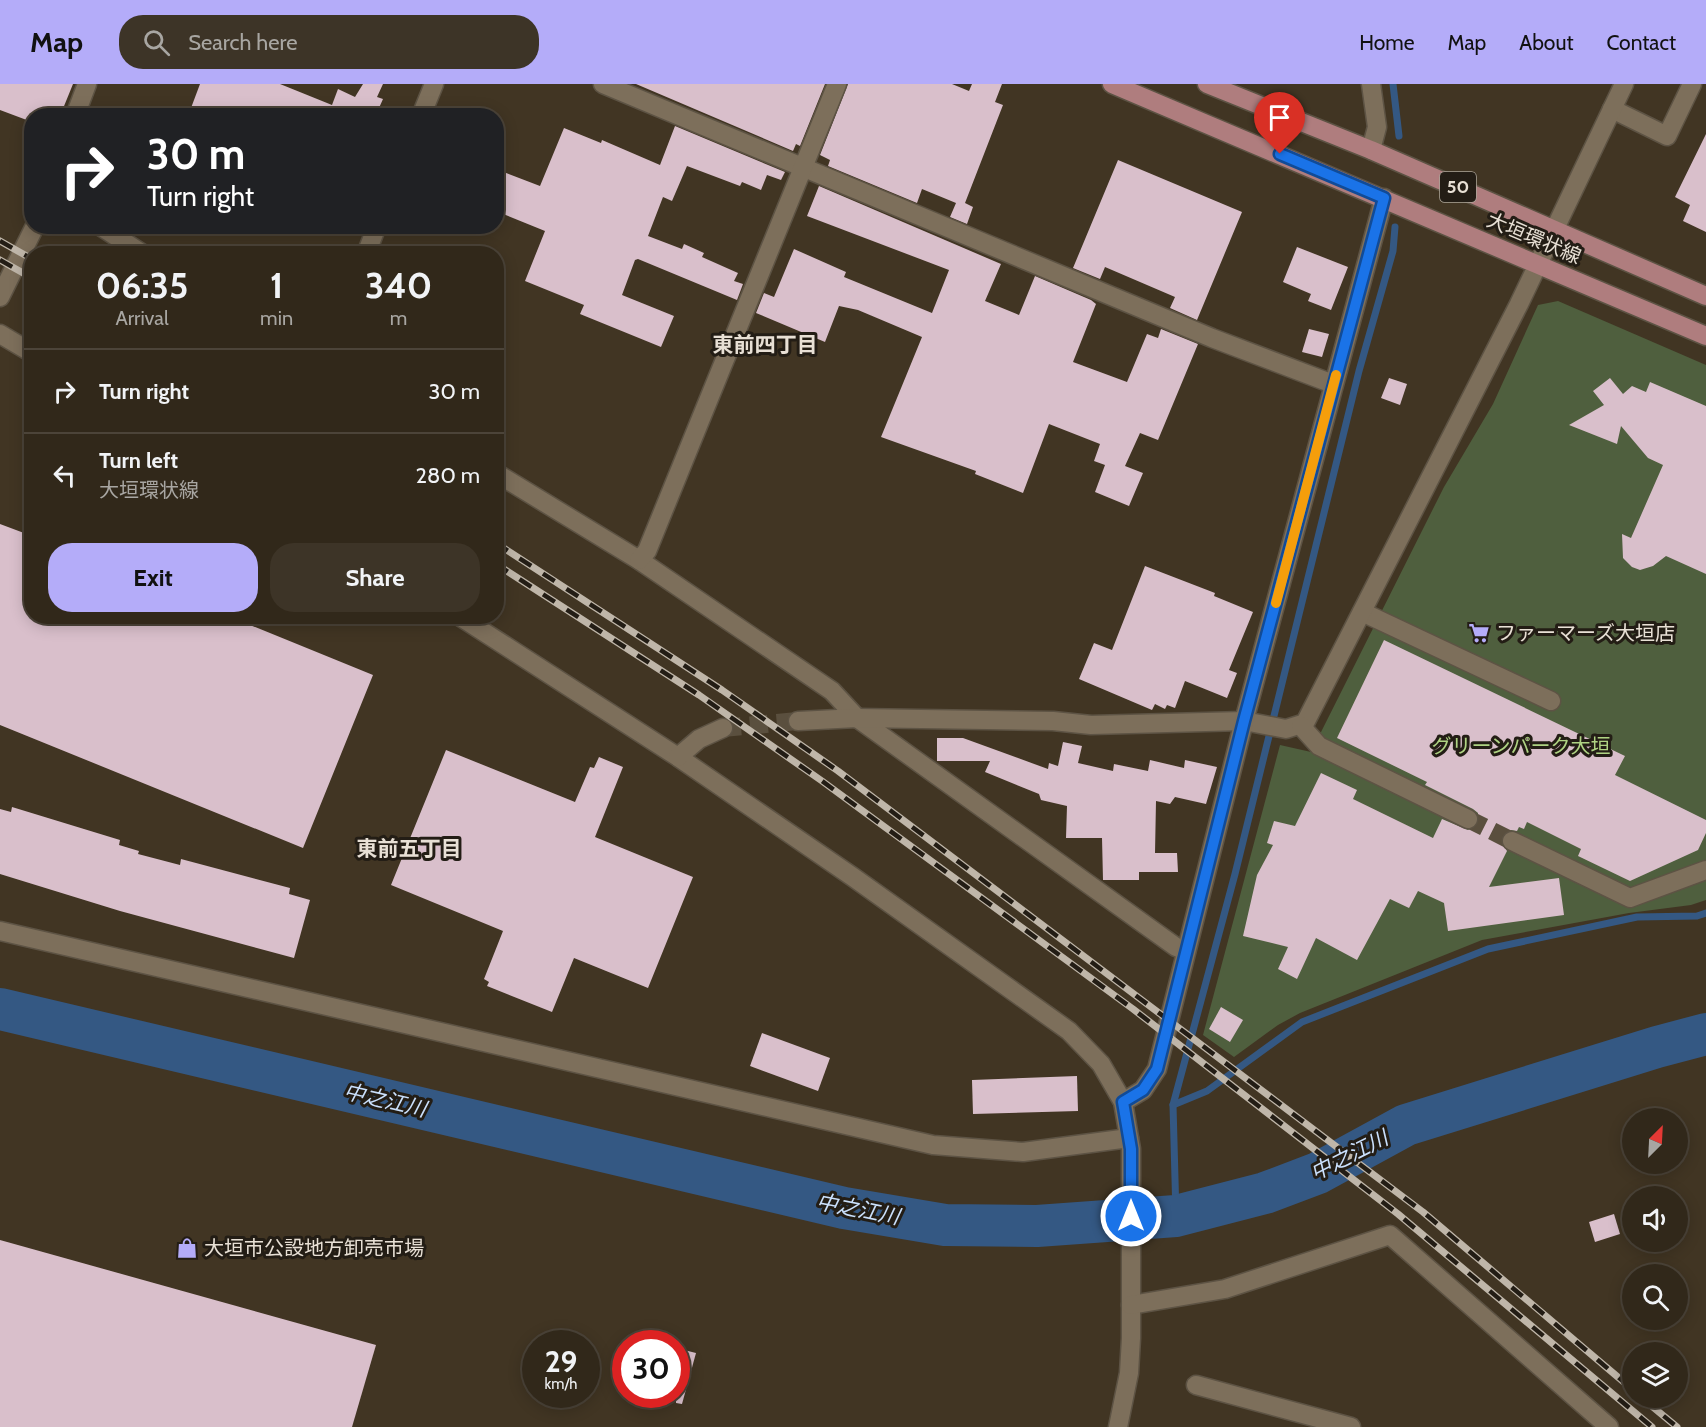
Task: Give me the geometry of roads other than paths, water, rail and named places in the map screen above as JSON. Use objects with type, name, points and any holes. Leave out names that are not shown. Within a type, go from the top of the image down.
[{"type":"main road","name":"大垣環状線","points":[[1112,84],[1706,336]]},
{"type":"main road","name":"大垣環状線","points":[[1207,84],[1371,150],[1706,296]]},
{"type":"street","points":[[78,108],[87,84]]},
{"type":"street","points":[[424,108],[434,84]]},
{"type":"street","points":[[603,84],[1212,338],[1333,384]]},
{"type":"street","points":[[639,560],[647,551],[837,84]]},
{"type":"street","points":[[1371,84],[1377,127],[1371,150]]},
{"type":"street","points":[[1294,728],[1305,723],[1362,612],[1539,265],[1624,84]]},
{"type":"street","points":[[1612,109],[1667,136],[1692,84]]},
{"type":"street","points":[[1123,1102],[1143,1090],[1157,1069],[1186,951],[1250,722],[1333,384],[1384,198]]},
{"type":"street","points":[[112,234],[131,246]]},
{"type":"street","points":[[0,297],[24,248]]},
{"type":"street","points":[[0,334],[24,348]]},
{"type":"street","points":[[504,478],[639,560],[832,691],[857,718],[1176,947],[1186,951]]},
{"type":"street","points":[[1362,612],[1551,702]]},
{"type":"street","points":[[471,624],[678,757],[957,950],[1069,1031],[1101,1064],[1123,1102],[1130,1144],[1131,1338],[1129,1373],[1118,1427]]},
{"type":"street","points":[[798,722],[857,718],[1053,721],[1091,724],[1250,722],[1294,728],[1319,746],[1468,819]]},
{"type":"street","points":[[678,757],[699,740],[723,728]]},
{"type":"street","points":[[1512,841],[1629,898],[1706,870]]},
{"type":"street","points":[[0,931],[933,1145],[1023,1152],[1130,1144]]},
{"type":"street","points":[[1131,1305],[1225,1289],[1390,1235],[1609,1427]]},
{"type":"street","points":[[1196,1385],[1351,1427]]},
{"type":"waterway","points":[[1393,84],[1399,136]]},
{"type":"waterway","points":[[1176,1216],[1173,1105],[1235,874],[1359,371],[1393,251],[1395,227]]},
{"type":"waterway","points":[[1173,1105],[1207,1091],[1302,1022],[1488,949],[1637,917],[1697,916],[1706,913]]},
{"type":"waterway","name":"中之江川","points":[[0,1009],[844,1208],[945,1225],[1037,1226],[1176,1216],[1265,1193],[1318,1173],[1406,1125],[1706,1034]]},
{"type":"tunnel","points":[[723,728],[798,721]]},
{"type":"tunnel","points":[[1468,819],[1512,841]]},
{"type":"railway","points":[[0,241],[24,254]]},
{"type":"railway","points":[[0,260],[24,274]]},
{"type":"railway","points":[[504,548],[722,690],[838,771],[1423,1212],[1622,1381]]},
{"type":"railway","points":[[504,569],[699,695],[822,781],[1133,1009],[1398,1214],[1652,1427]]},
{"type":"railway","points":[[1654,1408],[1677,1427]]},
{"type":"place","name":"ファーマーズ大垣店","points":[[1479,633]]},
{"type":"place","name":"大垣市公設地方卸売市場","points":[[187,1248]]},
{"type":"district","name":"東前四丁目","points":[[765,344]]},
{"type":"district","name":"東前五丁目","points":[[409,848]]},
{"type":"park label","name":"グリーンパーク大垣","points":[[1521,746]]}]
